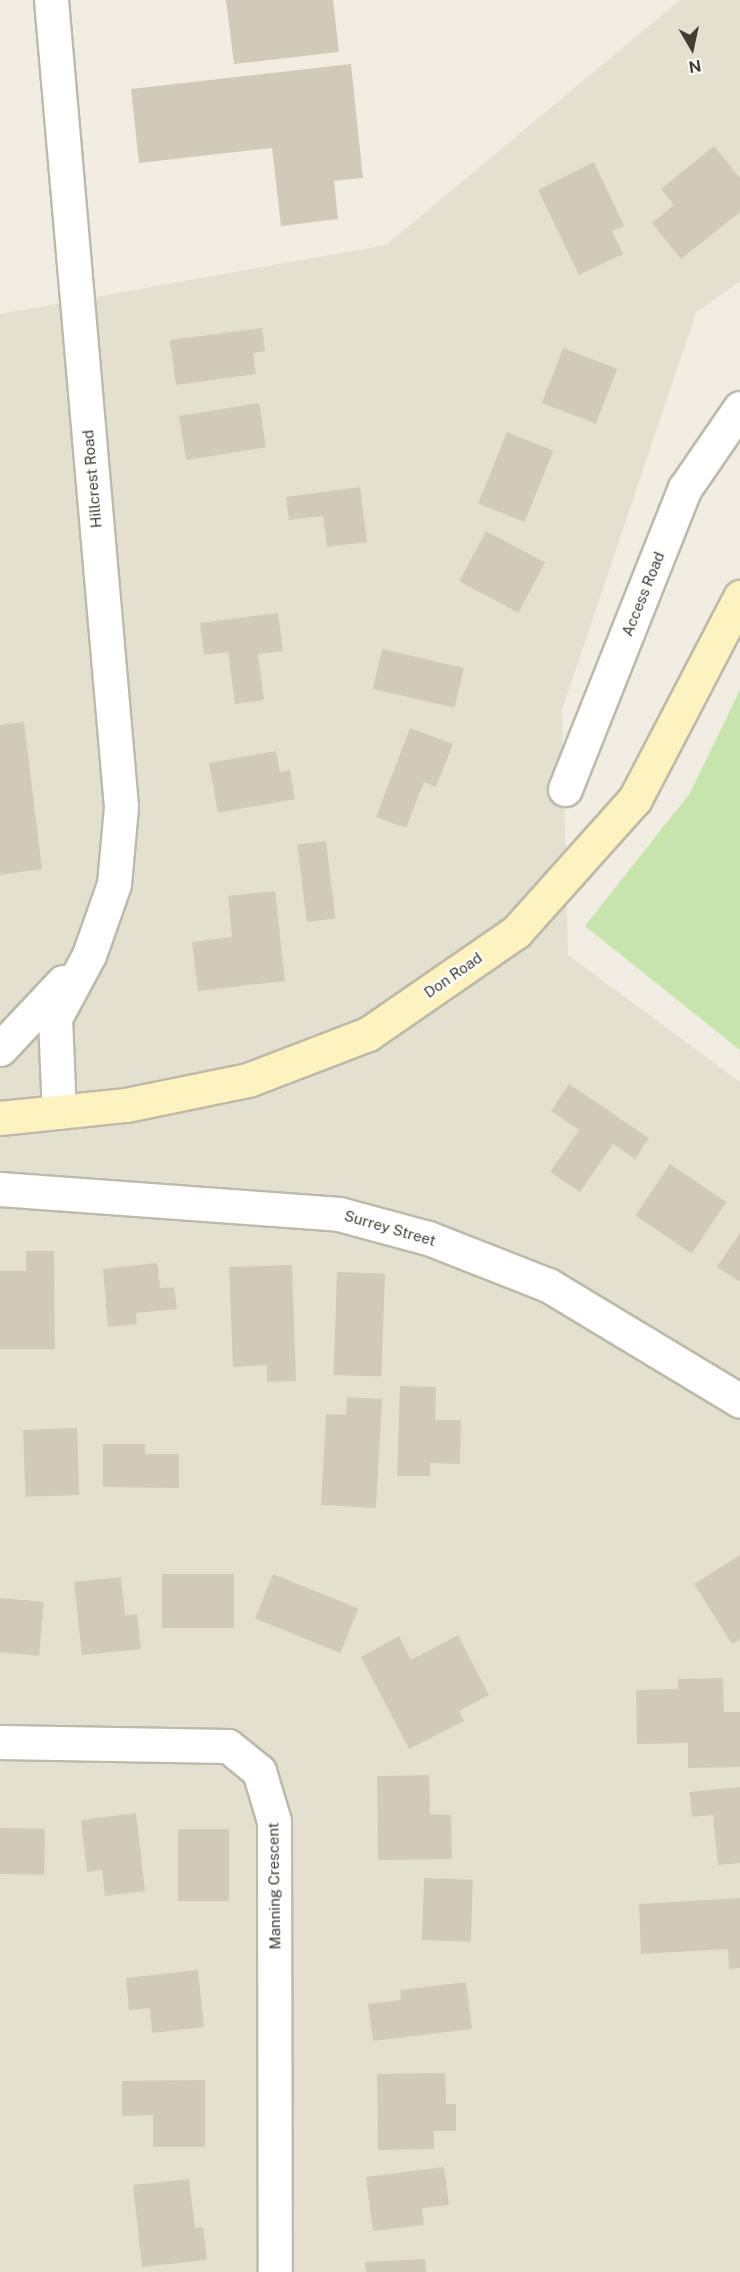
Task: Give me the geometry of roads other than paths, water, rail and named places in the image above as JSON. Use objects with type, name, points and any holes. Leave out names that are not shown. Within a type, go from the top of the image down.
[{"type":"main road","name":"Don Road","points":[[0,1118],[126,1105],[248,1080],[368,1034],[516,932],[635,799],[740,597]]},
{"type":"street","name":"Hillcrest Road","points":[[51,0],[121,807],[114,884],[89,955],[55,1018],[59,1112]]},
{"type":"street","name":"Access Road","points":[[565,789],[685,488],[740,408]]},
{"type":"street","name":"Hillcrest Road","points":[[0,1049],[89,955]]},
{"type":"street","name":"Surrey Street","points":[[0,1189],[339,1214],[428,1238],[548,1285],[740,1401]]},
{"type":"street","name":"Manning Crescent","points":[[0,1742],[228,1746],[259,1771],[274,1821],[275,2272]]}]
